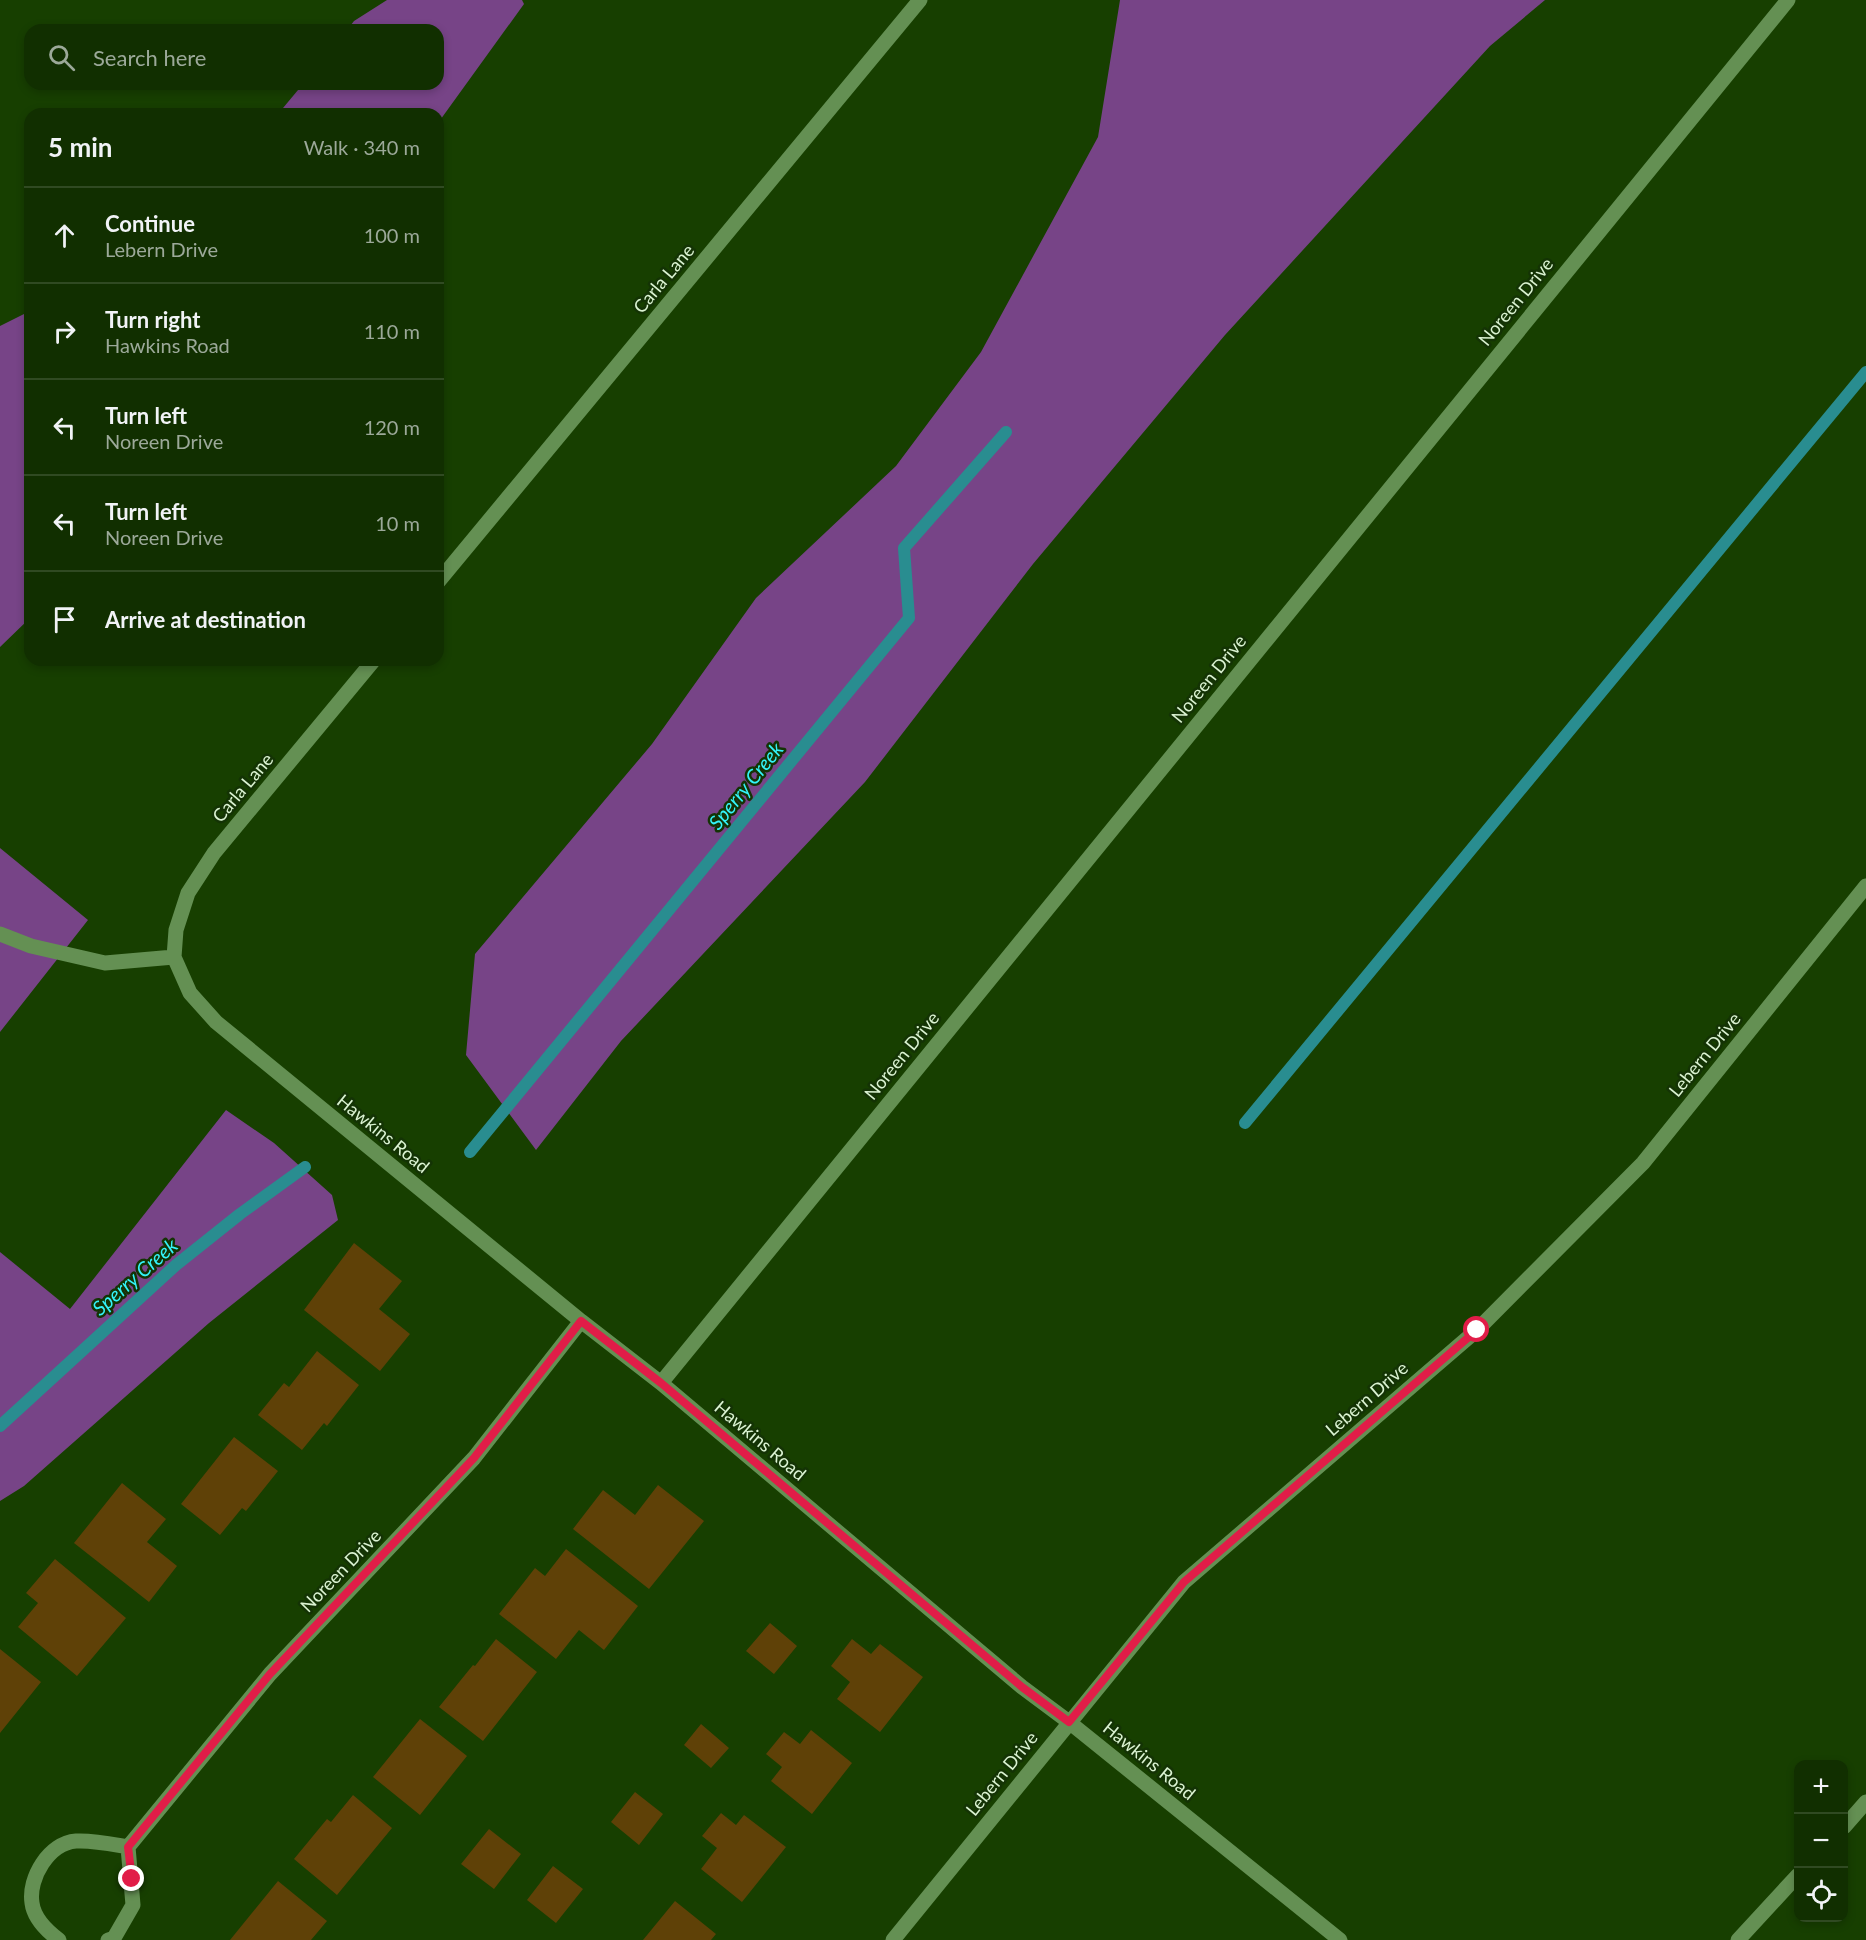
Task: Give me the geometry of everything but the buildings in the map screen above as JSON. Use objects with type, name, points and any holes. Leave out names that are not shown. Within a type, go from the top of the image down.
[{"type":"street","name":"Carla Lane","points":[[444,575],[920,0]]},
{"type":"street","name":"Noreen Drive","points":[[661,1383],[1788,0]]},
{"type":"street","name":"Carla Lane","points":[[174,957],[176,930],[188,893],[214,853],[369,666]]},
{"type":"street","name":"Lebern Drive","points":[[893,1940],[1184,1582],[1477,1330],[1643,1163],[1866,886]]},
{"type":"street","points":[[0,934],[31,946],[105,963],[174,957]]},
{"type":"street","name":"Hawkins Road","points":[[174,957],[190,993],[216,1022],[581,1321],[661,1383],[1022,1687],[1069,1722],[1340,1940]]},
{"type":"street","name":"Noreen Drive","points":[[128,1847],[270,1674],[474,1458],[581,1321]]},
{"type":"street","points":[[1848,1822],[1866,1802]]},
{"type":"street","points":[[59,1940],[43,1928],[32,1904],[33,1878],[50,1852],[74,1841],[128,1847],[133,1905],[114,1938],[108,1940]]},
{"type":"street","points":[[1738,1940],[1794,1879]]},
{"type":"shaded area","points":[[387,0],[522,0],[524,4],[444,115],[444,108],[283,108],[298,90],[444,90],[444,24],[352,24]]},
{"type":"shaded area","points":[[1120,0],[1545,0],[1490,46],[1225,335],[1033,564],[865,782],[621,1041],[536,1150],[466,1055],[475,954],[652,744],[756,598],[896,466],[981,352],[1098,137]]},
{"type":"shaded area","points":[[24,314],[24,624],[0,647],[0,326]]},
{"type":"shaded area","points":[[0,848],[88,920],[0,1032]]},
{"type":"shaded area","points":[[226,1110],[274,1143],[332,1195],[338,1220],[209,1323],[24,1486],[0,1501],[0,1252],[70,1309]]},
{"type":"waterway","points":[[1245,1123],[1866,372]]},
{"type":"waterway","name":"Sperry Creek","points":[[470,1152],[909,618],[904,548],[1006,432]]},
{"type":"waterway","name":"Sperry Creek","points":[[0,1426],[176,1265],[240,1214],[305,1167]]},
{"type":"route","points":[[132,1879],[128,1847],[270,1674],[474,1458],[581,1321],[661,1383],[1022,1687],[1069,1722],[1184,1582],[1477,1330]]}]
